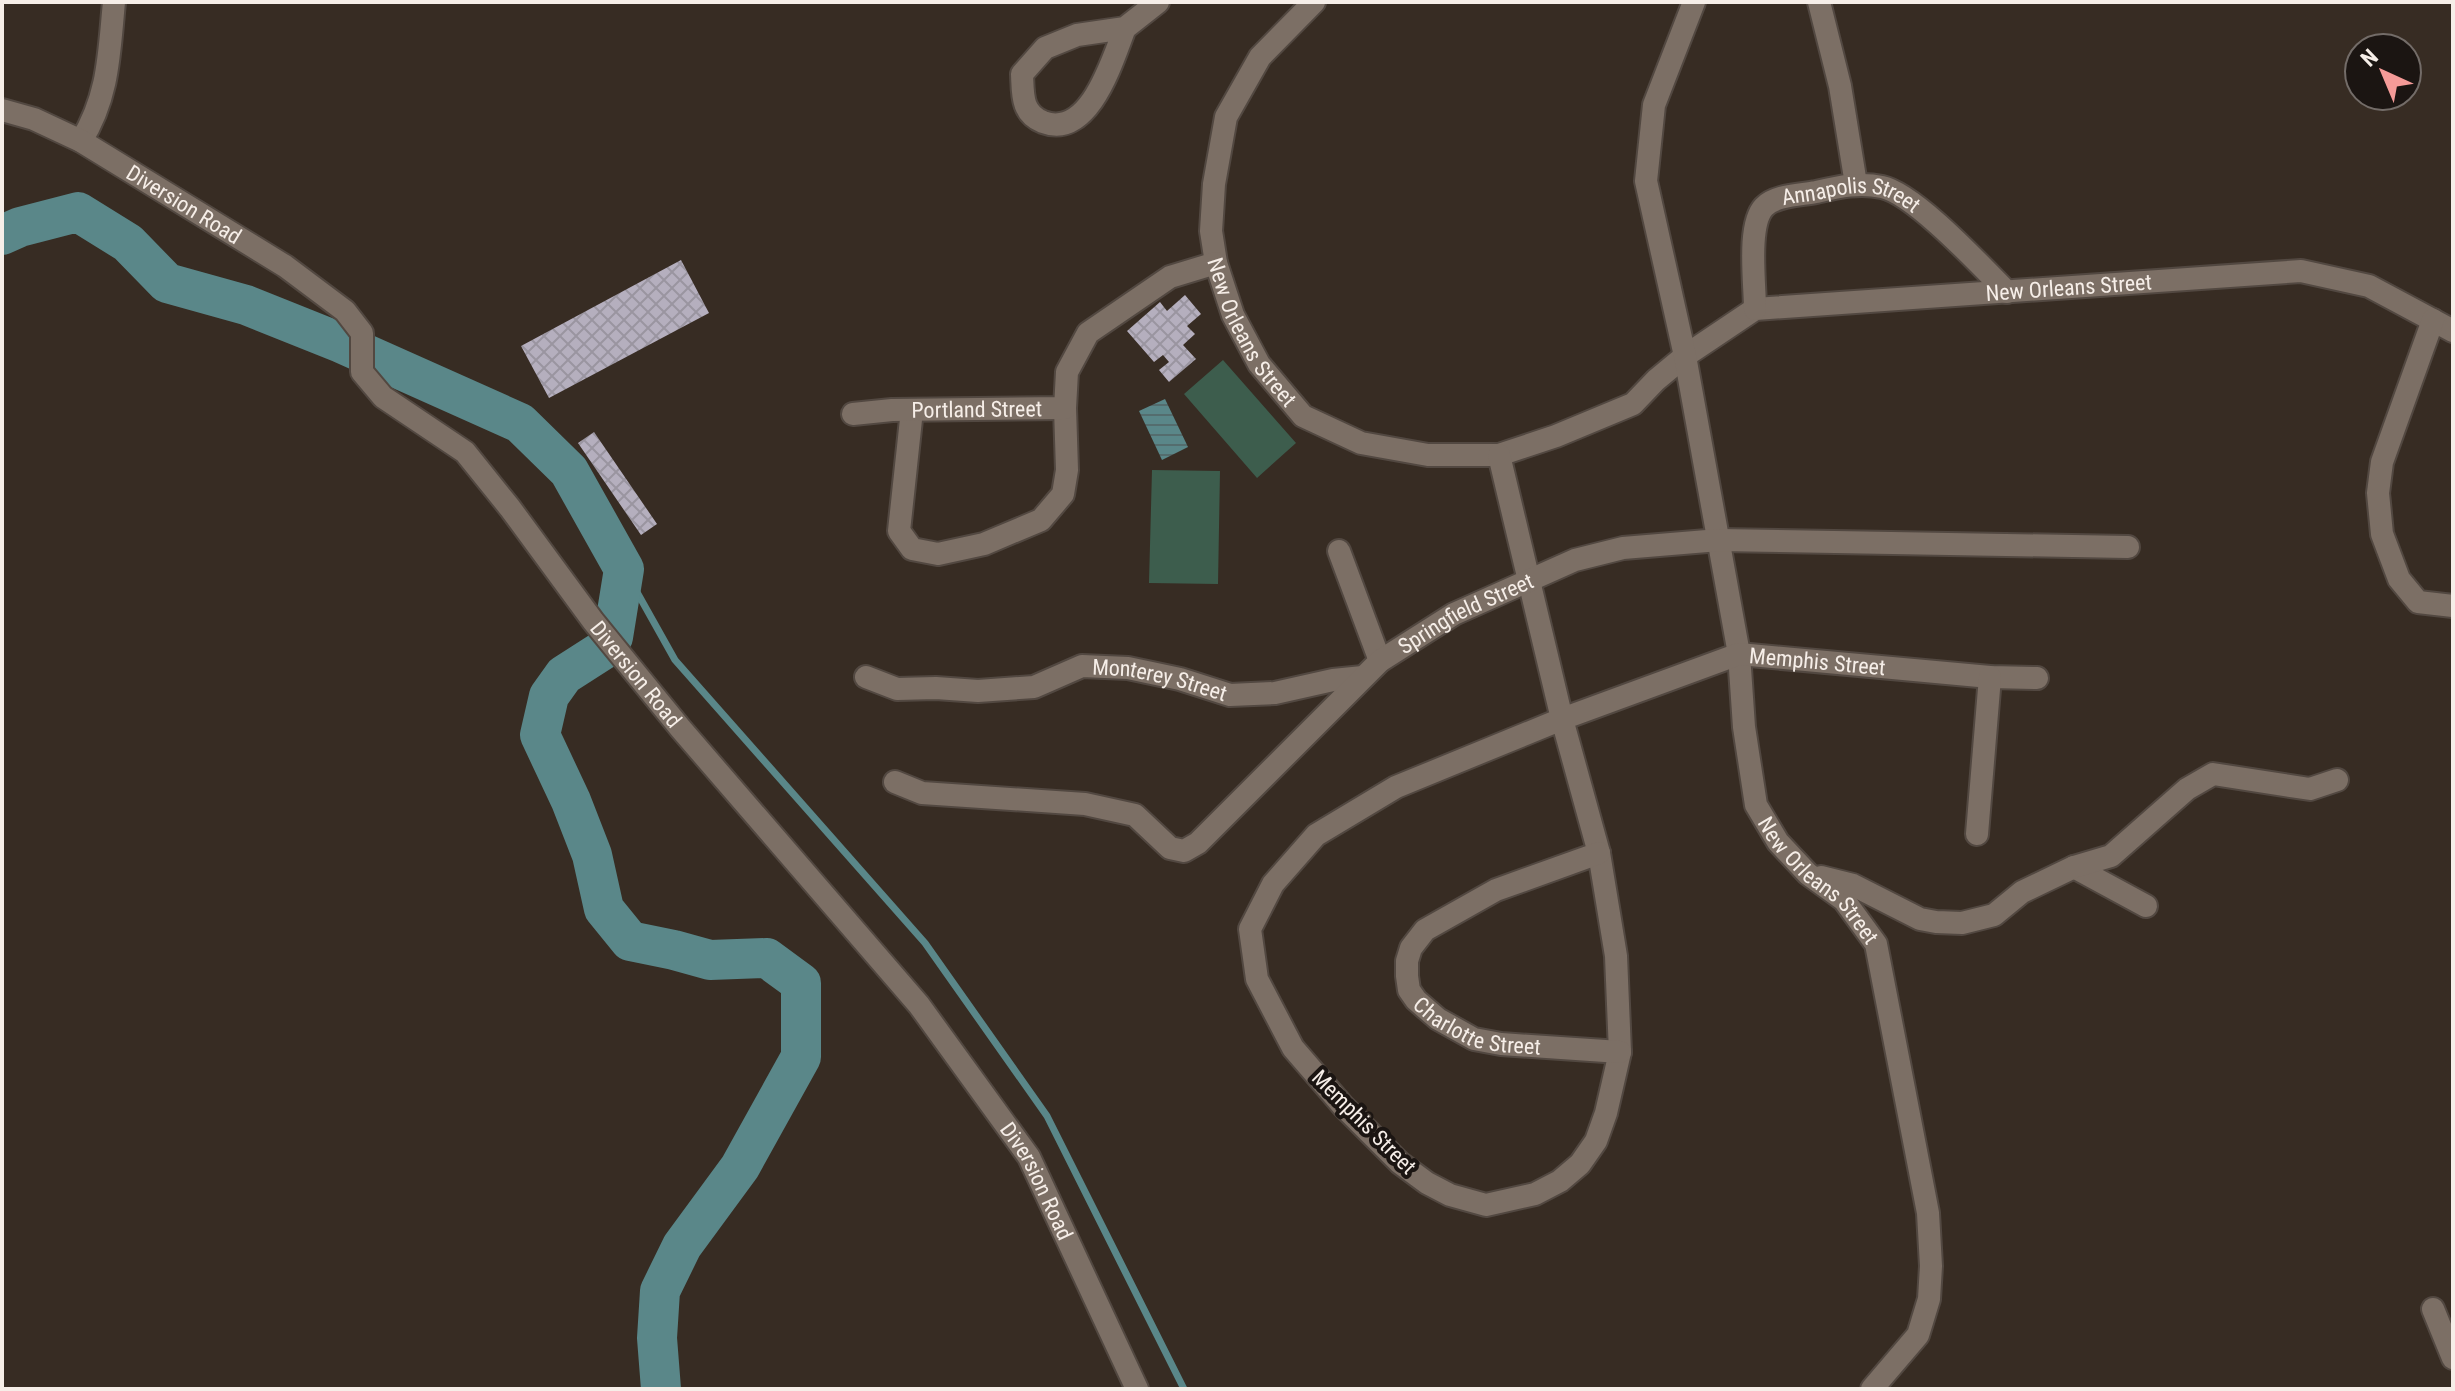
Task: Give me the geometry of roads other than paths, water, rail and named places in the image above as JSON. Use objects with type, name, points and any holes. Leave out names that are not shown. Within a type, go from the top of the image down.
[{"type":"street","points":[[81,141],[91,126],[106,86],[114,2]]},
{"type":"street","points":[[1125,28],[1101,91],[1078,117],[1059,124],[1044,122],[1030,113],[1023,103],[1022,74],[1045,48],[1077,35],[1125,28],[1158,2]]},
{"type":"street","name":"New Orleans Street","points":[[1314,2],[1260,57],[1226,117],[1214,184],[1211,231],[1216,263],[1233,315],[1259,364],[1303,416],[1361,443],[1428,455],[1499,455],[1556,436],[1633,404],[1685,356],[1755,309],[2301,271],[2369,286],[2443,326]]},
{"type":"street","name":"New Orleans Street","points":[[1694,2],[1654,105],[1646,181],[1685,356],[1719,540],[1739,654],[1744,727],[1756,805],[1778,842],[1808,874],[1844,900],[1876,944],[1928,1213],[1929,1299],[1918,1335],[1872,1389]]},
{"type":"street","points":[[1819,2],[1840,86],[1856,184]]},
{"type":"street","name":"Diversion Road","points":[[2,110],[34,119],[81,141],[285,266],[345,311],[362,333],[362,372],[383,397],[465,452],[593,621],[681,729],[919,1005],[1029,1157],[1137,1389]]},
{"type":"street","name":"Annapolis Street","points":[[1755,309],[1756,221],[1765,206],[1778,199],[1856,184],[1883,187],[1908,199],[2007,292]]},
{"type":"street","name":"Portland Street","points":[[853,414],[1065,408],[1067,372],[1088,333],[1170,277],[1216,263]]},
{"type":"street","points":[[2443,326],[2382,462],[2378,493],[2382,534],[2399,579],[2418,602],[2453,606]]},
{"type":"street","points":[[912,410],[899,531],[912,549],[938,554],[984,544],[1041,520],[1063,494],[1067,470],[1065,408]]},
{"type":"street","points":[[1499,455],[1562,719]]},
{"type":"street","name":"Springfield Street","points":[[895,782],[922,793],[1085,804],[1135,815],[1170,848],[1184,851],[1198,843],[1380,661],[1454,614],[1575,560],[1623,548],[1719,540],[2128,547]]},
{"type":"street","points":[[1339,551],[1380,661]]},
{"type":"street","name":"Memphis Street","points":[[1562,719],[1599,853],[1616,956],[1620,1052],[1606,1113],[1596,1141],[1580,1164],[1560,1181],[1535,1194],[1486,1205],[1450,1195],[1400,1163],[1343,1106],[1293,1048],[1257,979],[1250,929],[1273,884],[1316,835],[1396,787],[1562,719],[1739,654],[1990,677],[2037,678]]},
{"type":"street","name":"Monterey Street","points":[[866,677],[897,689],[978,691],[1034,687],[1082,666],[1113,667],[1180,679],[1230,695],[1275,693],[1333,680],[1363,677]]},
{"type":"street","points":[[1977,834],[1990,677]]},
{"type":"street","points":[[1808,874],[1853,885],[1920,919],[1962,923],[1994,915],[2022,892],[2074,867],[2111,856],[2187,789],[2213,774],[2310,789],[2337,780]]},
{"type":"street","name":"Charlotte Street","points":[[1599,853],[1496,890],[1425,930],[1411,948],[1407,976],[1409,990],[1416,1000],[1438,1019],[1474,1039],[1501,1044],[1620,1052]]},
{"type":"street","points":[[2074,867],[2146,906]]},
{"type":"street","points":[[2433,1309],[2453,1358]]},
{"type":"water","points":[[1165,399],[1188,447],[1162,460],[1139,411]]},
{"type":"waterway","points":[[2,235],[20,227],[78,212],[128,243],[167,283],[246,305],[341,343],[520,423],[569,471],[624,569],[613,637]]},
{"type":"waterway","points":[[624,569],[675,660],[925,943],[1047,1116],[1184,1389]]},
{"type":"waterway","points":[[603,650],[564,675],[549,696],[540,735],[592,855],[604,909],[630,941],[710,960],[767,958],[801,983],[801,1057],[740,1167],[682,1246],[660,1291],[657,1338],[661,1389]]}]
